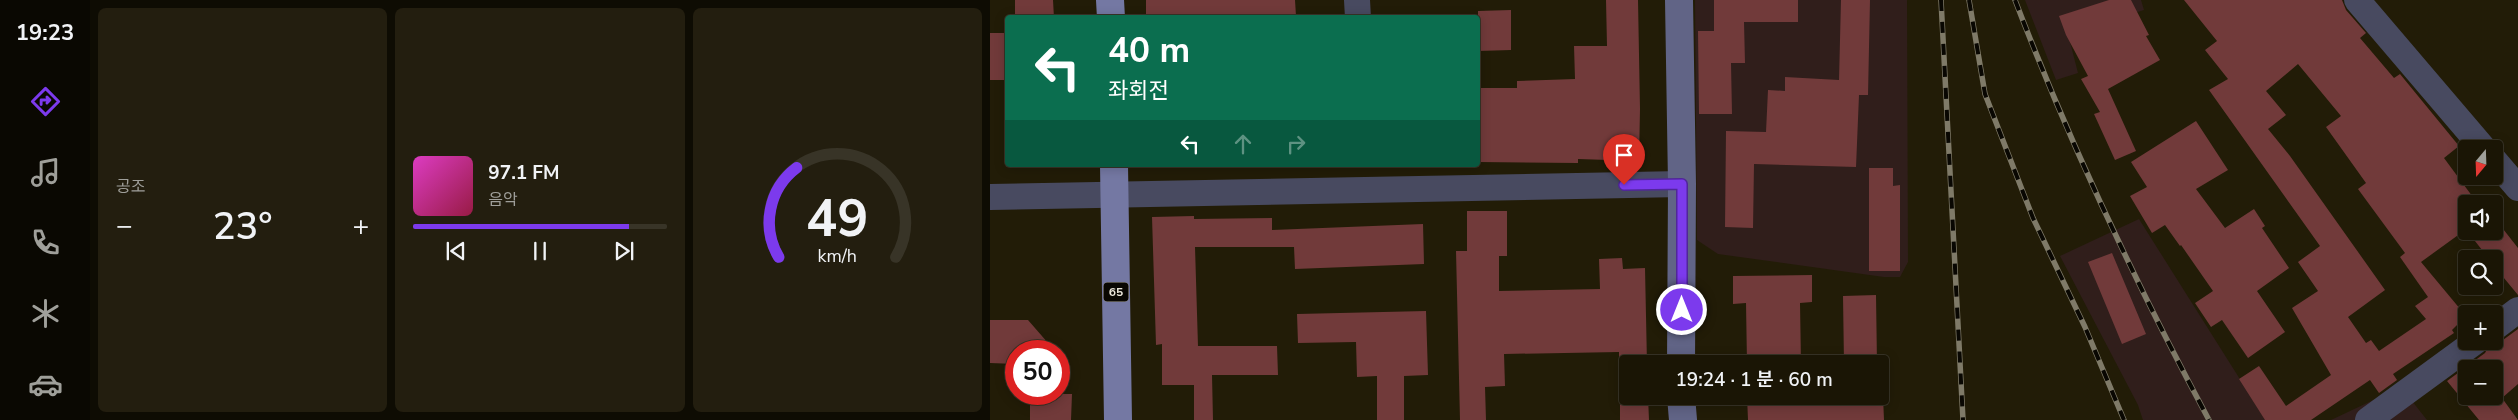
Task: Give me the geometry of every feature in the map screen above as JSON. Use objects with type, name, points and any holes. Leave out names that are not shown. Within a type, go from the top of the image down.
[{"type":"main road","points":[[1110,0],[1111,15]]},
{"type":"main road","points":[[1679,0],[1682,184],[1681,355]]},
{"type":"main road","name":"65","points":[[1114,167],[1118,420]]},
{"type":"main road","points":[[1682,405],[1683,420]]},
{"type":"street","points":[[1357,0],[1358,15]]},
{"type":"street","points":[[2357,0],[2476,140]]},
{"type":"street","points":[[2503,170],[2518,188]]},
{"type":"street","points":[[990,197],[1682,184]]},
{"type":"street","points":[[2503,321],[2518,310]]},
{"type":"street","points":[[2368,420],[2464,350]]},
{"type":"shaded area","points":[[1695,0],[1907,0],[1908,262],[1900,277],[1884,277],[1718,254],[1697,240]]},
{"type":"shaded area","points":[[2025,0],[2141,0],[2144,10],[2068,34],[2078,73],[2056,80]]},
{"type":"shaded area","points":[[2139,219],[2243,384],[2271,420],[2143,420],[2138,405],[2060,256]]},
{"type":"shaded area","points":[[2401,387],[2427,420],[2331,420]]},
{"type":"building","points":[[1015,0],[1053,0],[1054,15],[1015,15]]},
{"type":"building","points":[[1146,0],[1295,0],[1296,15],[1146,15]]},
{"type":"building","points":[[1606,0],[1638,0],[1639,161],[1578,159],[1578,163],[1480,162],[1480,88],[1517,88],[1517,81],[1575,79],[1574,46],[1607,46]]},
{"type":"building","points":[[1714,0],[1798,0],[1798,22],[1744,22],[1745,63],[1731,63],[1732,114],[1699,114],[1698,31],[1714,31]]},
{"type":"building","points":[[1841,0],[1870,0],[1868,95],[1859,95],[1856,167],[1754,164],[1753,228],[1725,227],[1726,131],[1766,132],[1768,90],[1785,91],[1785,77],[1839,80]]},
{"type":"building","points":[[2109,0],[2131,0],[2149,35],[2146,36],[2160,60],[2108,89],[2136,151],[2115,160],[2094,114],[2100,112],[2081,79],[2088,76],[2066,35],[2059,16]]},
{"type":"building","points":[[2184,0],[2342,0],[2346,10],[2366,33],[2360,38],[2394,78],[2400,74],[2458,145],[2444,158],[2458,177],[2458,185],[2464,185],[2471,195],[2458,195],[2458,235],[2421,262],[2458,306],[2458,324],[2452,330],[2454,333],[2393,374],[2397,380],[2379,393],[2370,380],[2311,420],[2265,420],[2239,379],[2259,366],[2286,406],[2331,375],[2292,308],[2318,291],[2298,262],[2320,246],[2209,90],[2228,79],[2205,50],[2217,41]],"holes":[[[2298,64],[2341,116],[2326,127],[2366,183],[2358,189],[2405,253],[2400,257],[2428,297],[2415,306],[2426,319],[2379,351],[2371,340],[2366,343],[2348,317],[2385,290],[2290,156],[2268,129],[2286,115],[2266,91]]]},
{"type":"building","points":[[1511,10],[1511,50],[1480,51],[1480,15],[1478,15],[1478,11]]},
{"type":"building","points":[[990,33],[1005,33],[1005,80],[990,80]]},
{"type":"building","points":[[2196,121],[2228,170],[2196,189],[2225,228],[2254,209],[2265,226],[2262,228],[2289,268],[2257,291],[2285,332],[2248,358],[2222,320],[2211,327],[2195,303],[2213,291],[2181,245],[2165,225],[2152,233],[2130,196],[2147,187],[2131,162]]},
{"type":"building","points":[[1869,168],[1893,168],[1893,186],[1900,185],[1900,271],[1869,271]]},
{"type":"building","points":[[1467,211],[1507,211],[1507,256],[1499,256],[1499,291],[1600,289],[1599,259],[1622,258],[1623,269],[1645,268],[1647,355],[1619,355],[1619,352],[1504,354],[1505,386],[1485,387],[1486,420],[1460,420],[1456,251],[1467,251]]},
{"type":"building","points":[[1194,216],[1194,219],[1272,218],[1272,230],[1423,224],[1424,264],[1295,269],[1294,247],[1195,247],[1198,346],[1277,346],[1278,375],[1212,375],[1213,420],[1194,420],[1194,385],[1162,385],[1162,344],[1156,345],[1152,217]]},
{"type":"building","points":[[2503,229],[2518,248],[2518,295],[2503,277],[2503,250],[2482,250],[2474,240],[2503,240]]},
{"type":"building","points":[[2112,253],[2146,334],[2122,344],[2088,262]]},
{"type":"building","points":[[1812,275],[1812,302],[1800,303],[1801,355],[1747,355],[1746,303],[1733,304],[1733,276]]},
{"type":"building","points":[[1876,295],[1877,355],[1844,355],[1843,296]]},
{"type":"building","points":[[1426,311],[1428,375],[1404,376],[1404,420],[1377,420],[1377,376],[1357,377],[1356,342],[1298,343],[1297,314]]},
{"type":"building","points":[[990,320],[1028,320],[1045,340],[1005,340],[1005,364],[990,363]]},
{"type":"building","points":[[2518,329],[2518,384],[2503,397],[2503,360],[2476,360],[2487,350],[2503,350],[2503,340]]},
{"type":"building","points":[[2458,373],[2458,394],[2447,381]]},
{"type":"building","points":[[1070,394],[1072,394],[1071,420],[1030,420],[1030,405],[1070,405]]},
{"type":"building","points":[[2503,399],[2518,420],[2479,420],[2467,405],[2503,405]]},
{"type":"building","points":[[1620,405],[1648,405],[1649,420],[1620,420]]},
{"type":"building","points":[[1747,405],[1883,405],[1884,420],[1748,420]]},
{"type":"railway","points":[[1941,0],[1963,420]]},
{"type":"railway","points":[[1969,0],[1985,94],[2033,218],[2085,327],[2124,420]]},
{"type":"railway","points":[[2015,0],[2058,107],[2105,213],[2209,420]]},
{"type":"route","points":[[1624,185],[1682,184],[1682,310]]}]
